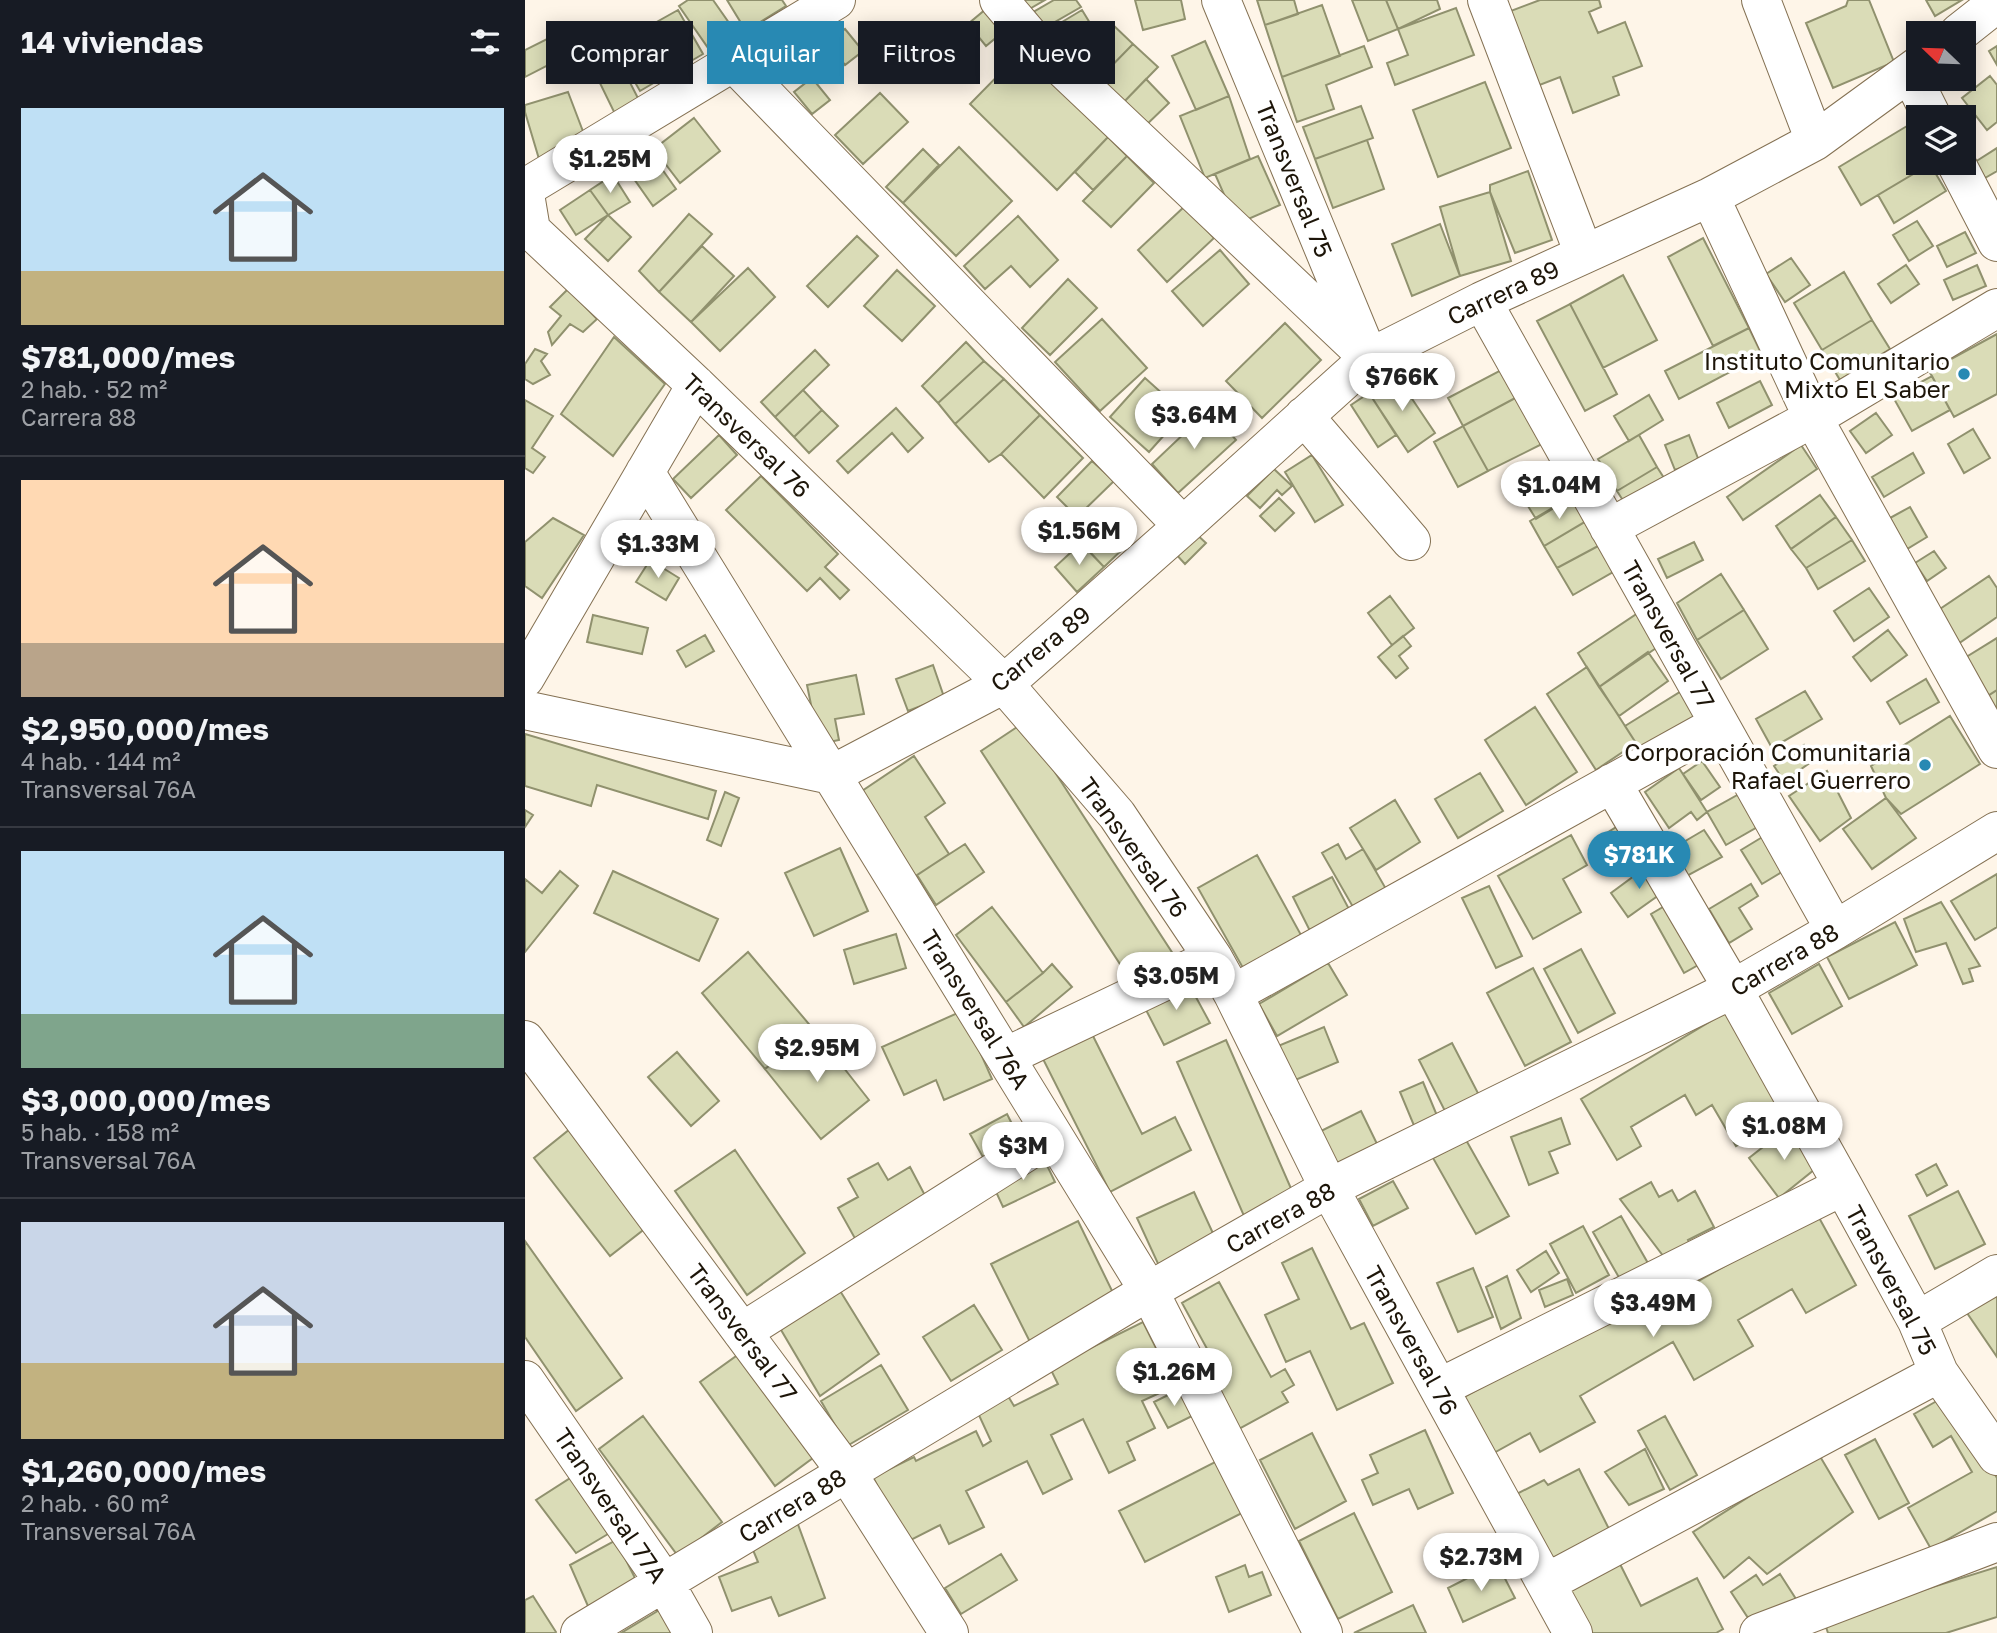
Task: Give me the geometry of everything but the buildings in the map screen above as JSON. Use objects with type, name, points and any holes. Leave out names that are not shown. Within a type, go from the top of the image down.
[{"type":"street","points":[[801,21],[836,0]]},
{"type":"street","points":[[999,0],[1033,40],[1369,358]]},
{"type":"street","name":"Transversal 75","points":[[1221,0],[1369,358]]},
{"type":"street","points":[[1486,0],[1584,254]]},
{"type":"street","points":[[1761,0],[1815,141]]},
{"type":"street","points":[[1974,21],[1997,3]]},
{"type":"street","name":"Carrera 89","points":[[831,775],[1004,684],[1369,358],[1482,300],[1710,197],[1815,141],[1906,76]]},
{"type":"street","points":[[525,188],[707,78]]},
{"type":"street","points":[[754,84],[1183,526]]},
{"type":"street","points":[[1962,175],[1997,242]]},
{"type":"street","points":[[1710,197],[1813,418],[1997,750]]},
{"type":"street","name":"Transversal 76","points":[[527,223],[1004,684],[1117,815],[1213,958],[1329,1188],[1573,1633]]},
{"type":"street","name":"Transversal 77","points":[[1482,300],[1835,930]]},
{"type":"street","points":[[1609,528],[1813,418],[1997,308]]},
{"type":"street","points":[[525,677],[696,384]]},
{"type":"street","points":[[1304,416],[1411,541]]},
{"type":"street","name":"Transversal 76A","points":[[645,472],[1149,1291],[1323,1633]]},
{"type":"street","points":[[525,710],[831,775]]},
{"type":"street","points":[[1233,994],[1719,724]]},
{"type":"street","name":"Transversal 75","points":[[1612,783],[1733,989],[1843,1186],[1917,1321],[1939,1373],[1997,1456]]},
{"type":"street","name":"Carrera 88","points":[[580,1633],[1149,1291],[1329,1188],[1733,989],[1997,831]]},
{"type":"street","points":[[1005,1057],[1213,958]]},
{"type":"street","name":"Transversal 77","points":[[525,1040],[847,1472],[949,1633]]},
{"type":"street","points":[[742,1332],[1053,1135]]},
{"type":"street","points":[[1439,1388],[1843,1186]]},
{"type":"street","points":[[1917,1321],[1997,1274]]},
{"type":"street","points":[[1546,1583],[1939,1373]]},
{"type":"street","name":"Transversal 77A","points":[[525,1380],[664,1582],[693,1633]]},
{"type":"street","points":[[1759,1633],[1997,1542]]},
{"type":"place","name":"Instituto Comunitario Mixto El Saber","points":[[1964,374]]},
{"type":"place","name":"Corporación Comunitaria Rafael Guerrero","points":[[1925,765]]}]
